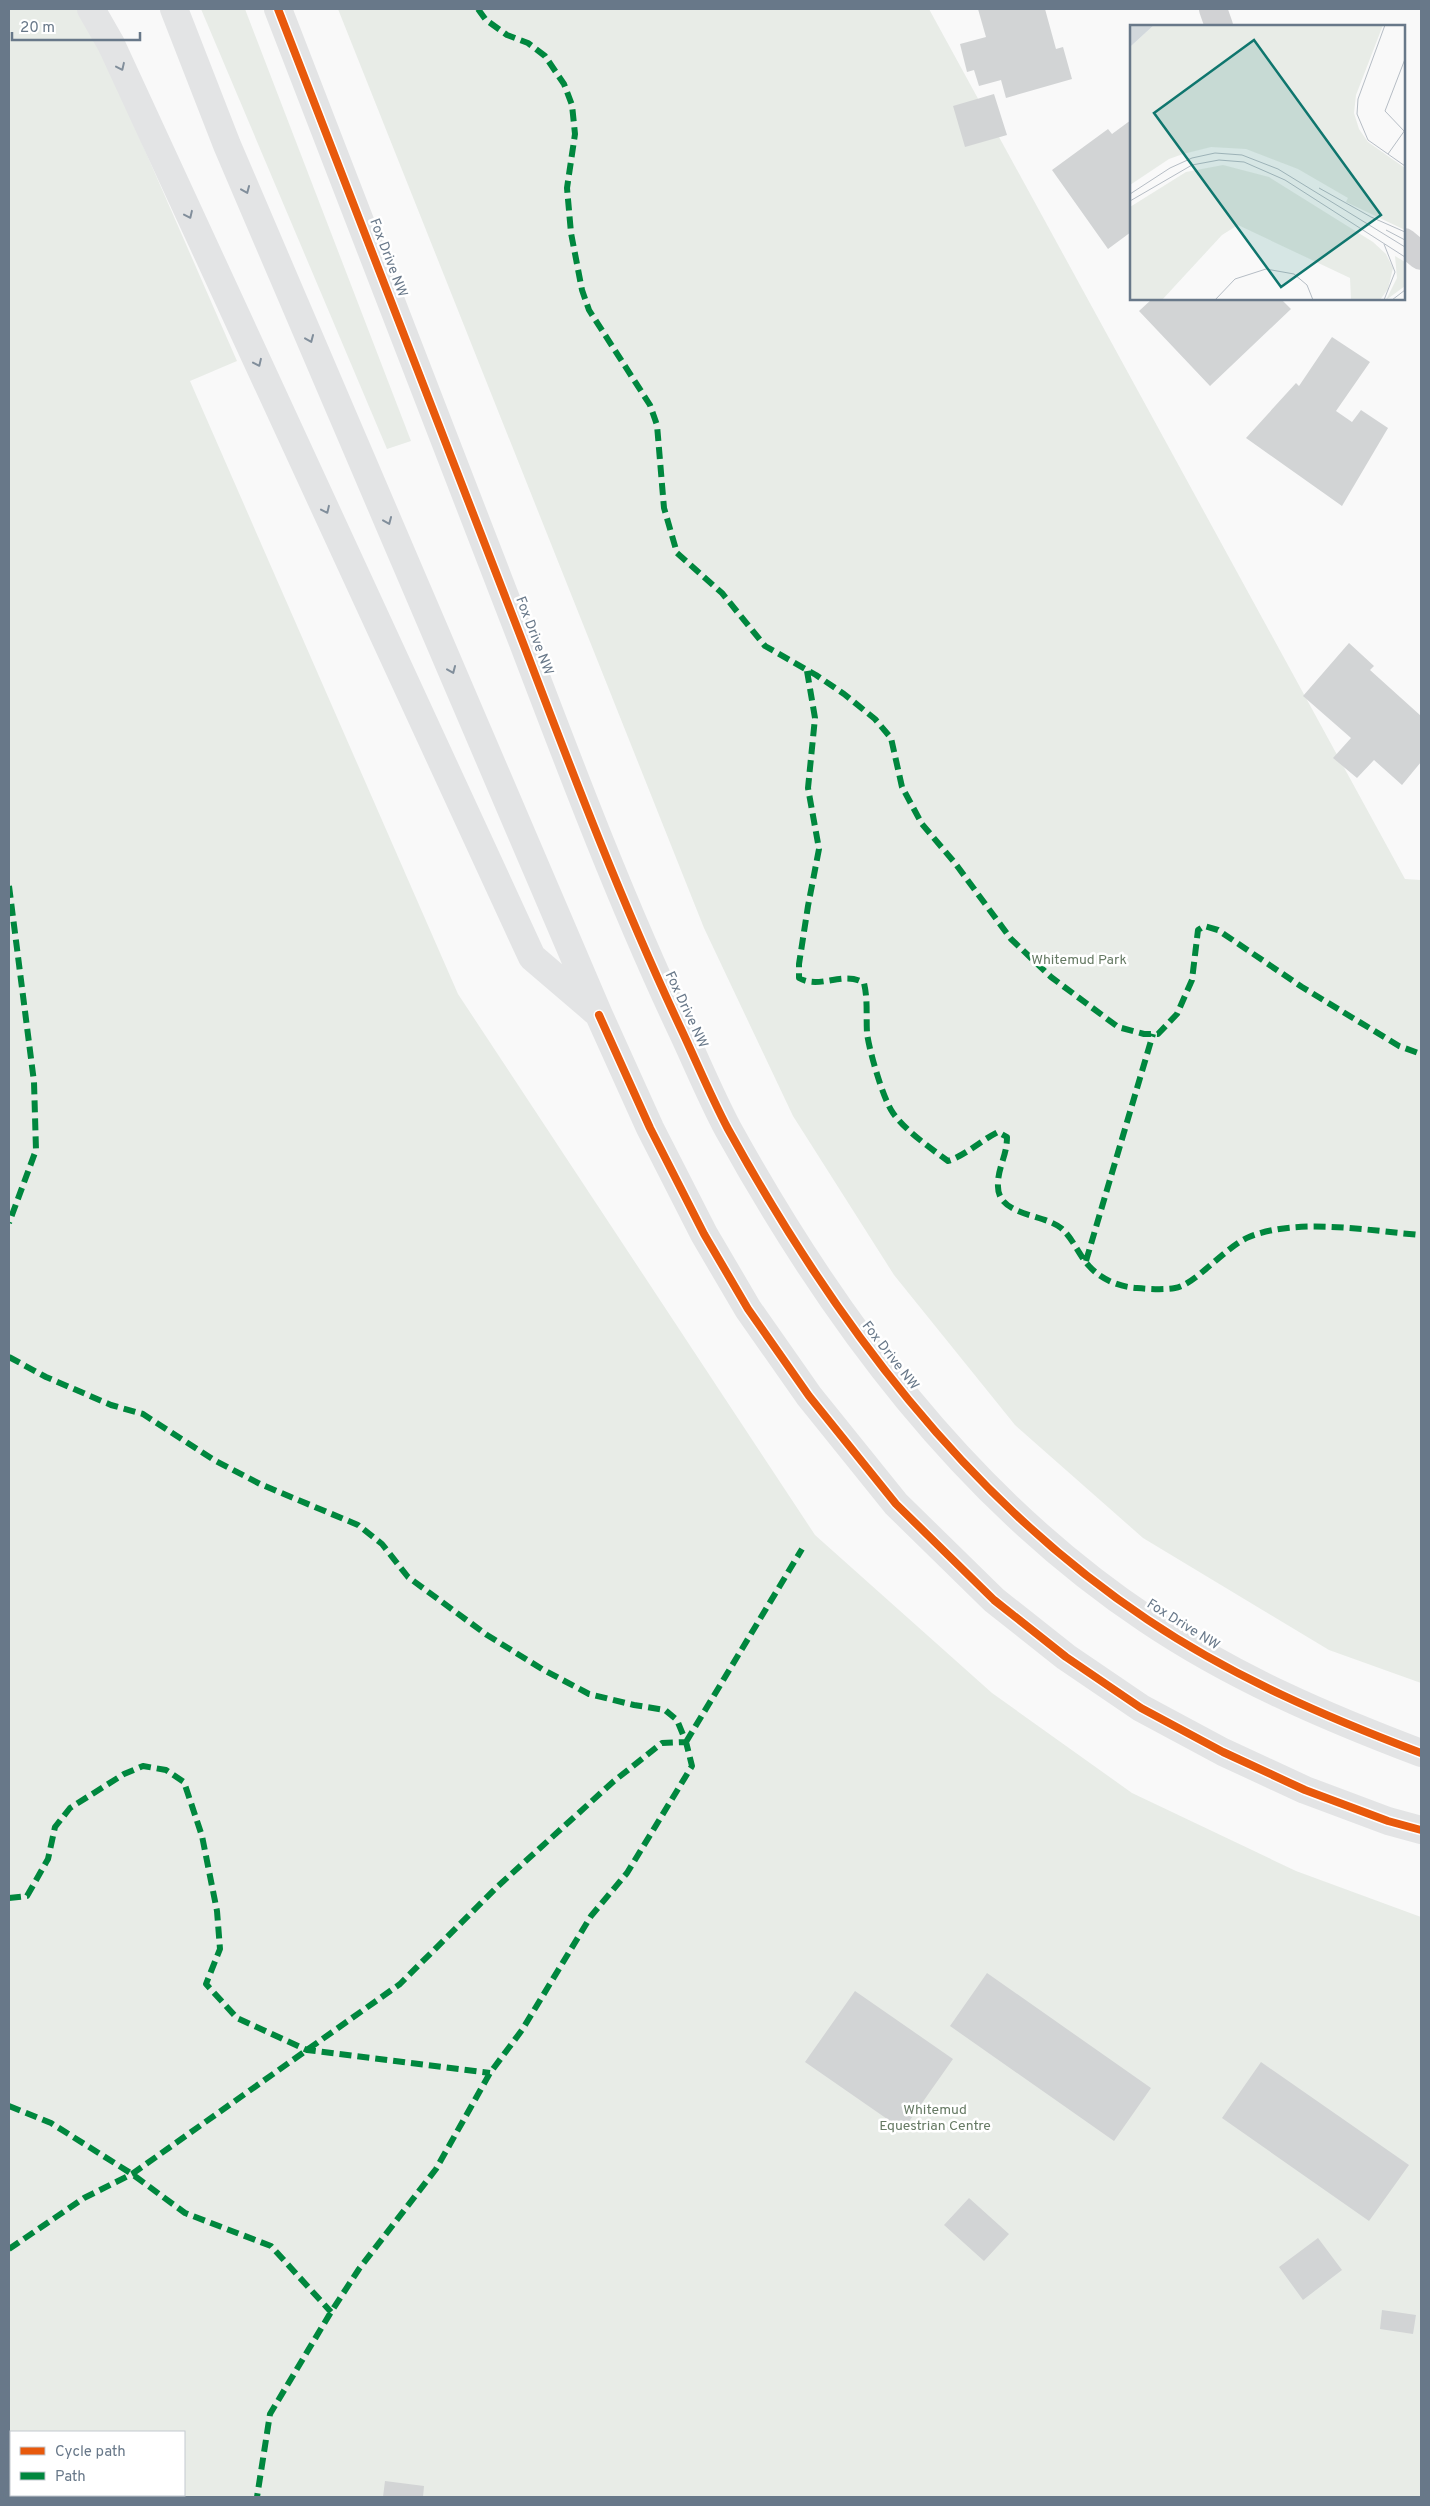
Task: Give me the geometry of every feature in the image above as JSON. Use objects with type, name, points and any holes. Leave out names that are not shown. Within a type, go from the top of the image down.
[{"type":"main road","points":[[91,9],[115,54],[532,957],[599,1015]]},
{"type":"main road","points":[[156,9],[227,145]]},
{"type":"main road","points":[[174,9],[227,145],[599,1015],[650,1128],[704,1234],[748,1309],[809,1396],[896,1504],[994,1600],[1066,1657],[1141,1708],[1223,1752],[1305,1790],[1388,1822],[1421,1830]]},
{"type":"main road","name":"Fox Drive NW","points":[[278,9],[587,811],[648,955],[726,1126],[805,1260],[863,1344],[927,1423],[997,1499],[1072,1565],[1149,1621],[1236,1673],[1333,1720],[1421,1753]]},
{"type":"street","points":[[1213,9],[1219,25]]},
{"type":"street","points":[[1405,243],[1421,256]]},
{"type":"green space","name":"Whitemud Equestrian Centre","points":[[9,9],[80,9],[102,52],[237,361],[190,381],[458,994],[815,1535],[992,1693],[1132,1793],[1296,1871],[1421,1917],[1421,2497],[9,2497]]},
{"type":"green space","points":[[201,9],[245,9],[411,441],[387,449]]},
{"type":"green space","name":"Whitemud Park","points":[[338,9],[929,9],[1405,879],[1421,880],[1421,1683],[1329,1650],[1143,1538],[1015,1425],[894,1275],[793,1116],[704,928]]},
{"type":"building","points":[[978,9],[1045,9],[1056,49],[1063,47],[1072,79],[1006,98],[1001,80],[979,86],[974,70],[967,72],[960,44],[986,37]]},
{"type":"building","points":[[994,94],[1007,135],[965,147],[953,106]]},
{"type":"building","points":[[1130,121],[1130,233],[1108,249],[1052,170],[1108,129],[1112,134]]},
{"type":"building","points":[[1151,300],[1282,300],[1291,309],[1210,386],[1139,311]]},
{"type":"building","points":[[1332,337],[1370,362],[1336,411],[1352,422],[1361,410],[1388,428],[1342,506],[1246,438],[1296,383],[1299,386]]},
{"type":"building","points":[[1349,643],[1374,666],[1370,670],[1421,716],[1421,762],[1402,785],[1374,760],[1357,778],[1333,758],[1351,738],[1303,696]]},
{"type":"building","points":[[987,1973],[1151,2088],[1114,2141],[950,2026]]},
{"type":"building","points":[[855,1991],[953,2059],[903,2130],[805,2062]]},
{"type":"building","points":[[1261,2062],[1409,2165],[1369,2221],[1222,2118]]},
{"type":"building","points":[[969,2198],[1009,2234],[984,2261],[944,2225]]},
{"type":"building","points":[[1318,2238],[1342,2270],[1303,2300],[1279,2267]]},
{"type":"building","points":[[1382,2310],[1416,2315],[1413,2334],[1380,2329]]},
{"type":"building","points":[[385,2481],[424,2486],[423,2497],[383,2497]]},
{"type":"marked path","points":[[478,9],[486,20],[507,35],[528,43],[545,56],[564,84],[572,105],[575,134],[567,188],[571,233],[582,290],[589,310],[650,405],[657,425],[664,508],[677,553],[722,593],[765,646],[816,675],[844,694],[875,719],[891,738],[902,787],[922,824],[955,863],[1011,939],[1051,977],[1118,1027],[1144,1034],[1158,1034],[1177,1014],[1192,980],[1198,930],[1204,926],[1218,930],[1302,987],[1399,1046],[1421,1054]]},
{"type":"marked path","points":[[807,671],[815,718],[808,788],[819,849],[799,964],[799,978],[815,982],[848,978],[864,983],[867,1033],[877,1074],[893,1113],[911,1132],[948,1161],[998,1132],[1007,1137],[998,1184],[999,1194],[1004,1202],[1012,1208],[1053,1223],[1061,1228],[1086,1263],[1095,1272],[1112,1282],[1124,1286],[1161,1289],[1175,1288],[1183,1285],[1240,1242],[1268,1231],[1289,1228],[1334,1227],[1421,1235]]},
{"type":"marked path","points":[[9,886],[34,1082],[36,1150],[9,1223]]},
{"type":"marked path","points":[[1086,1261],[1153,1034]]},
{"type":"marked path","points":[[9,1357],[46,1377],[111,1405],[143,1414],[214,1460],[260,1484],[358,1525],[382,1544],[408,1577],[487,1635],[542,1669],[589,1694],[665,1710],[677,1720],[686,1742],[692,1766],[627,1873],[591,1916],[522,2030],[490,2073],[436,2169],[359,2269],[270,2414],[257,2497]]},
{"type":"marked path","points":[[686,1742],[802,1549]]},
{"type":"marked path","points":[[9,2249],[84,2198],[132,2174],[400,1984],[497,1887],[614,1781],[662,1743],[686,1742]]},
{"type":"marked path","points":[[9,1898],[27,1896],[48,1859],[55,1827],[70,1808],[124,1774],[143,1766],[166,1770],[184,1782],[202,1836],[217,1911],[220,1949],[206,1984],[237,2018],[307,2050],[490,2073]]},
{"type":"marked path","points":[[9,2106],[51,2123],[132,2174],[185,2213],[271,2246],[331,2312]]},
{"type":"cycle path","points":[[278,9],[581,793],[639,937],[728,1129],[812,1269],[859,1336],[909,1400],[962,1461],[1020,1519],[1082,1572],[1148,1620],[1213,1660],[1315,1710],[1421,1753]]},
{"type":"cycle path","points":[[599,1015],[650,1128],[704,1234],[748,1309],[809,1396],[896,1504],[994,1600],[1066,1657],[1141,1708],[1223,1752],[1305,1790],[1388,1821],[1421,1830]]}]
